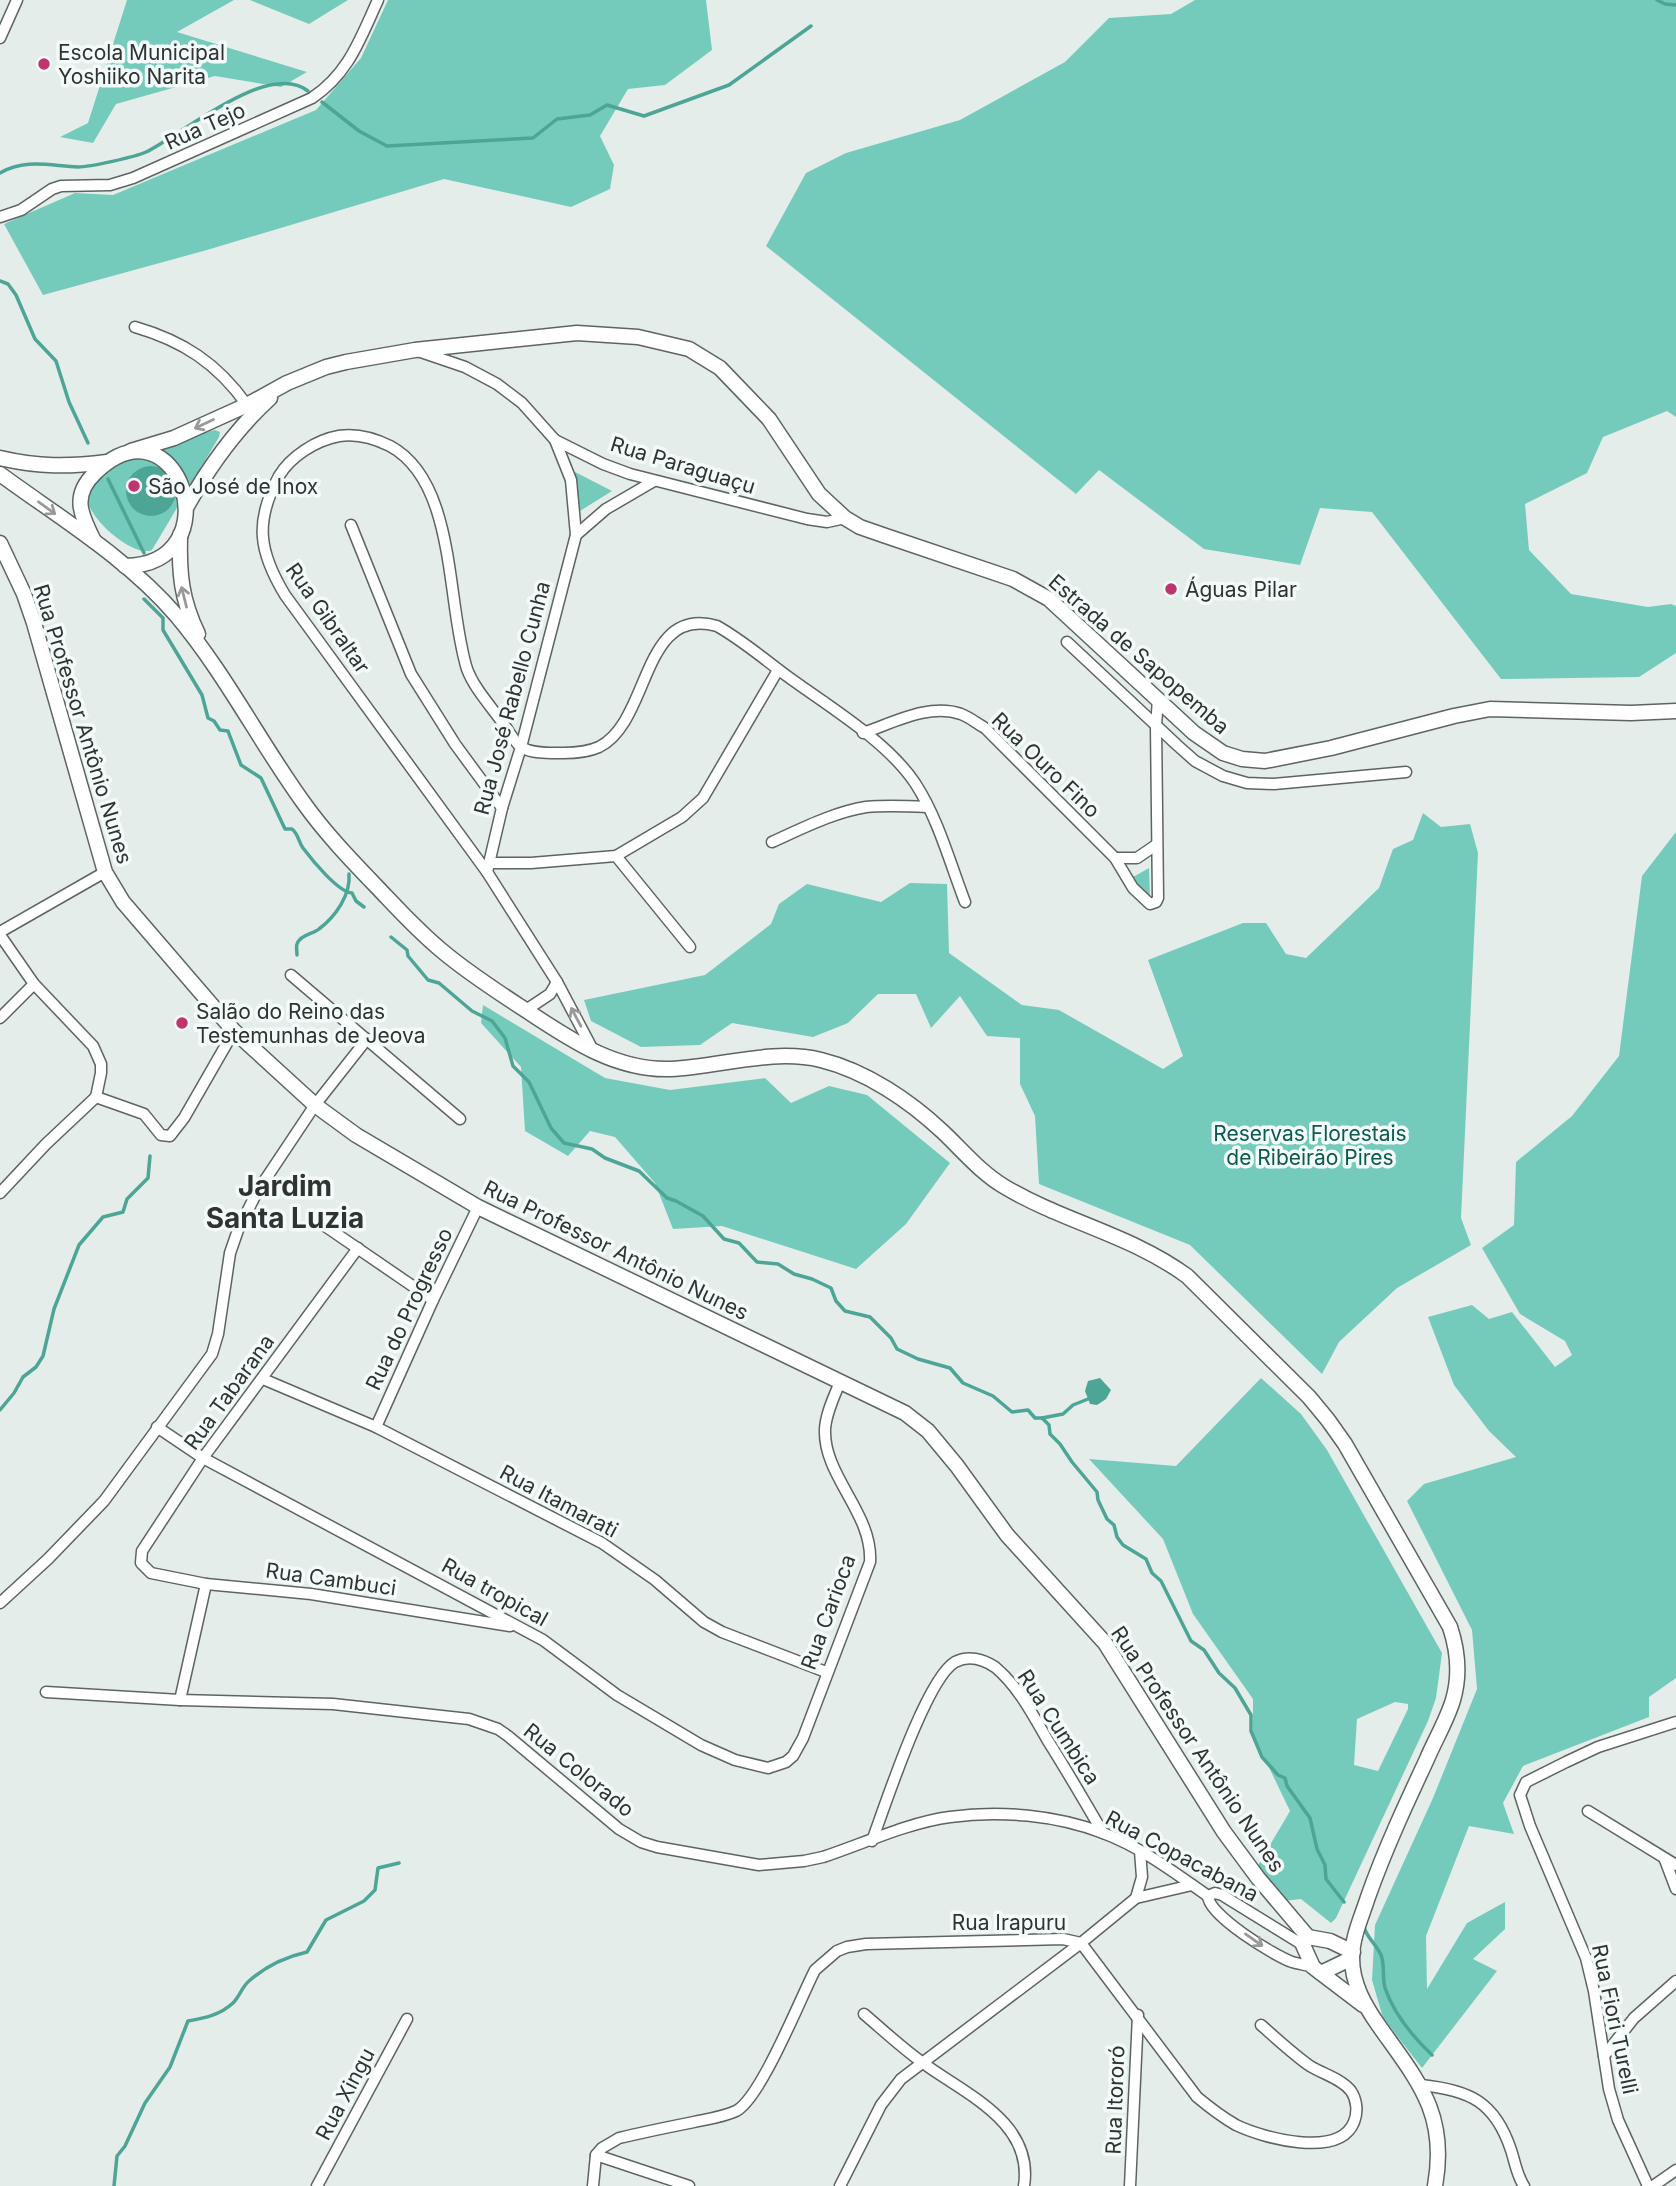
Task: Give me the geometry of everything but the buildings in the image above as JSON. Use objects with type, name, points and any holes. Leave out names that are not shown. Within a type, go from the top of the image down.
[{"type":"main road","name":"Estrada de Sapopemba","points":[[131,452],[174,438],[247,405],[287,383],[346,362],[415,350],[577,333],[638,337],[689,349],[720,368],[752,399],[785,441],[819,494],[845,518],[860,527],[1013,579],[1049,599],[1194,733],[1223,752],[1242,759],[1265,761],[1331,748],[1490,709],[1631,713],[1676,711]]},
{"type":"main road","points":[[207,654],[184,603],[181,585],[180,535],[187,506],[209,468],[237,431],[287,383]]},
{"type":"main road","points":[[0,458],[53,466],[107,461],[131,452],[144,452],[169,464],[184,489],[187,506]]},
{"type":"main road","points":[[95,542],[79,504],[85,484],[107,461]]},
{"type":"main road","points":[[0,474],[95,542],[164,603],[207,654],[303,803],[331,838],[411,923],[441,950],[526,1010],[595,1053],[631,1065],[675,1069],[718,1062],[790,1056],[820,1060],[853,1071],[909,1105],[941,1130],[999,1184],[1027,1200],[1141,1246],[1176,1268],[1309,1397],[1345,1444],[1450,1627],[1458,1665],[1452,1701],[1382,1857],[1361,1917],[1352,1955],[1357,1987],[1366,2008],[1421,2085],[1437,2128],[1436,2180]]},
{"type":"main road","points":[[125,566],[138,566],[162,556],[172,548],[180,535]]},
{"type":"main road","name":"Rua Professor Antônio Nunes","points":[[0,543],[34,623],[105,872],[123,901],[234,1031],[315,1105],[356,1135],[478,1207],[905,1413],[936,1440],[1007,1535],[1105,1643],[1224,1832],[1306,1941],[1317,1970]]},
{"type":"main road","points":[[1330,1941],[1361,1917]]},
{"type":"main road","points":[[1306,1941],[1330,1941],[1352,1955]]},
{"type":"main road","points":[[1352,1955],[1317,1970],[1366,2008]]},
{"type":"street","points":[[0,38],[18,0]]},
{"type":"street","name":"Rua Tejo","points":[[0,217],[21,210],[61,186],[110,185],[133,178],[313,98],[345,68],[378,0]]},
{"type":"street","points":[[135,327],[183,345],[234,387],[247,405]]},
{"type":"street","name":"Rua Paraguaçu","points":[[415,350],[465,368],[497,384],[522,403],[555,440],[603,464],[654,481],[807,519],[827,522],[845,518]]},
{"type":"street","name":"Rua Gibraltar","points":[[522,747],[468,672],[440,523],[429,486],[419,470],[402,453],[360,435],[327,439],[305,450],[284,468],[268,497],[263,520],[263,543],[270,569],[285,595],[488,867],[557,982],[595,1053]]},
{"type":"street","name":"Rua José Rabello Cunha","points":[[488,867],[502,808],[522,747],[576,535],[571,480],[555,440]]},
{"type":"street","points":[[576,535],[606,509],[654,481]]},
{"type":"street","points":[[351,524],[411,674],[455,744],[502,808]]},
{"type":"street","points":[[522,747],[545,754],[577,753],[600,746],[615,733],[628,715],[661,647],[671,634],[689,622],[705,622],[717,626],[863,733],[903,768],[927,807],[965,902]]},
{"type":"street","points":[[1067,642],[1195,761],[1223,776],[1247,783],[1274,784],[1406,772]]},
{"type":"street","points":[[488,867],[615,856],[682,817],[703,797],[778,670]]},
{"type":"street","name":"Rua Ouro Fino","points":[[863,733],[918,714],[939,710],[962,715],[985,729],[1115,858],[1143,900],[1154,904],[1158,898],[1158,700]]},
{"type":"street","points":[[772,842],[815,823],[863,808],[927,807]]},
{"type":"street","points":[[1115,858],[1137,858],[1156,845]]},
{"type":"street","points":[[615,856],[690,947]]},
{"type":"street","points":[[0,1193],[46,1144],[96,1097],[101,1073],[98,1055],[93,1046],[34,984],[0,933],[105,872]]},
{"type":"street","points":[[291,975],[460,1119]]},
{"type":"street","points":[[526,1010],[550,994],[557,982]]},
{"type":"street","points":[[0,1018],[34,984]]},
{"type":"street","points":[[96,1097],[144,1114],[161,1135],[167,1137],[184,1118],[234,1031]]},
{"type":"street","points":[[0,1603],[48,1559],[104,1501],[212,1354],[218,1334],[230,1253],[238,1230],[257,1192],[315,1105],[367,1039]]},
{"type":"street","name":"Rua do Progresso","points":[[376,1427],[478,1207]]},
{"type":"street","points":[[322,1224],[433,1300]]},
{"type":"street","name":"Rua Tabarana","points":[[141,1563],[142,1551],[203,1458],[358,1248]]},
{"type":"street","name":"Rua Itamarati","points":[[263,1379],[376,1427],[602,1543],[655,1580],[704,1622],[722,1632],[826,1672]]},
{"type":"street","name":"Rua Carioca","points":[[803,1738],[826,1672],[866,1577],[871,1549],[856,1507],[831,1460],[827,1446],[827,1415],[840,1382]]},
{"type":"street","name":"Rua tropical","points":[[157,1427],[203,1458],[543,1640],[639,1710],[701,1745],[759,1768],[778,1766],[793,1756],[803,1738]]},
{"type":"street","name":"Rua Cambuci","points":[[141,1563],[151,1573],[206,1584],[311,1594],[520,1628]]},
{"type":"street","points":[[180,1700],[206,1584]]},
{"type":"street","name":"Rua Cumbica","points":[[872,1841],[898,1767],[933,1687],[954,1662],[969,1657],[983,1660],[994,1667],[1028,1706],[1103,1833]]},
{"type":"street","name":"Rua Colorado","points":[[46,1692],[180,1700],[333,1704],[469,1719],[488,1724],[508,1736],[619,1829],[641,1842],[657,1847],[759,1865],[804,1861],[872,1841]]},
{"type":"street","name":"Rua Fiori Turelli","points":[[1650,2186],[1618,2120],[1609,2089],[1586,1958],[1520,1795],[1526,1782],[1598,1747],[1676,1722]]},
{"type":"street","points":[[1588,1811],[1676,1865]]},
{"type":"street","name":"Rua Copacabana","points":[[872,1841],[949,1817],[990,1814],[1048,1819],[1103,1833],[1140,1851],[1208,1896],[1215,1893],[1222,1895],[1306,1941]]},
{"type":"street","points":[[1136,1898],[1143,1867],[1140,1851]]},
{"type":"street","points":[[1665,1860],[1676,1889]]},
{"type":"street","points":[[840,2186],[881,2105],[901,2079],[1082,1943],[1136,1898],[1192,1885]]},
{"type":"street","points":[[1208,1896],[1209,1903],[1216,1911],[1264,1948],[1317,1970]]},
{"type":"street","name":"Rua Irapuru","points":[[596,2155],[620,2138],[717,2117],[737,2110],[746,2103],[768,2069],[815,1970],[827,1958],[847,1947],[958,1940],[1063,1939],[1082,1943],[1197,2097],[1238,2126],[1268,2137],[1291,2142],[1328,2142],[1347,2132],[1357,2113],[1355,2098],[1350,2090],[1299,2058],[1261,2025]]},
{"type":"street","points":[[1604,2056],[1634,2018],[1676,1981]]},
{"type":"street","points":[[864,2014],[922,2063],[990,2109],[1003,2121],[1017,2142],[1024,2162],[1024,2186]]},
{"type":"street","name":"Rua Itororó","points":[[1130,2186],[1138,2015]]},
{"type":"street","name":"Rua Xingu","points":[[317,2186],[407,2019]]},
{"type":"street","points":[[1421,2085],[1448,2088],[1468,2094],[1491,2111],[1509,2146],[1522,2184]]},
{"type":"street","points":[[593,2186],[596,2155],[689,2186]]},
{"type":"street","points":[[1650,2186],[1676,2170]]},
{"type":"street","points":[[1427,2186],[1436,2180]]},
{"type":"green space","points":[[127,0],[234,0],[177,32],[307,72],[281,87],[215,76],[116,104],[93,143],[60,137],[88,123]]},
{"type":"green space","points":[[250,0],[348,0],[309,24]]},
{"type":"green space","points":[[388,0],[706,0],[712,50],[665,85],[628,89],[600,136],[614,165],[610,189],[571,207],[444,179],[207,250],[43,295],[4,224],[75,193],[113,195],[316,110],[361,58]]},
{"type":"green space","points":[[1195,0],[1676,0],[1676,417],[1667,411],[1603,437],[1587,473],[1525,504],[1529,550],[1571,594],[1648,607],[1671,604],[1676,606],[1676,653],[1639,677],[1501,679],[1372,512],[1320,508],[1300,565],[1204,549],[1099,470],[1076,494],[766,246],[806,173],[846,153],[960,120],[1065,62],[1109,18],[1171,14]]},
{"type":"green space","points":[[215,430],[220,432],[219,437],[152,550],[133,548],[110,533],[92,512],[87,501],[87,492],[93,480],[101,473],[178,440]]},
{"type":"green space","points":[[575,472],[612,491],[580,511]]},
{"type":"green space","name":"Reservas Florestais de Ribeirão Pires","points":[[1423,813],[1441,827],[1470,824],[1478,853],[1461,1218],[1471,1245],[1397,1288],[1339,1342],[1322,1374],[1190,1245],[1039,1184],[1035,1116],[1020,1084],[1020,1038],[987,1036],[960,996],[931,1028],[916,994],[878,994],[848,1023],[813,1037],[732,1023],[700,1045],[641,1047],[591,1021],[584,1000],[705,975],[771,924],[779,904],[807,884],[881,902],[910,883],[947,884],[949,953],[1022,1005],[1059,1010],[1163,1069],[1183,1056],[1148,960],[1243,923],[1266,923],[1286,954],[1306,958],[1379,888],[1393,849],[1413,840]]},
{"type":"green space","points":[[1676,832],[1676,1678],[1649,1697],[1649,1717],[1523,1766],[1503,1803],[1514,1834],[1469,1826],[1426,1936],[1427,1989],[1467,1923],[1505,1902],[1505,1929],[1473,1959],[1497,1971],[1422,2068],[1383,2018],[1372,1980],[1375,1925],[1433,1798],[1477,1689],[1472,1630],[1407,1501],[1424,1484],[1516,1457],[1489,1431],[1454,1385],[1428,1317],[1472,1305],[1489,1319],[1512,1312],[1555,1367],[1572,1355],[1565,1341],[1520,1314],[1482,1248],[1514,1225],[1516,1162],[1572,1116],[1619,1056],[1642,876]]},
{"type":"green space","points":[[1149,868],[1150,900],[1126,876],[1135,876]]},
{"type":"green space","points":[[483,1005],[605,1078],[670,1090],[765,1078],[791,1103],[829,1086],[867,1095],[950,1163],[906,1224],[856,1269],[722,1226],[673,1229],[655,1183],[615,1137],[590,1131],[568,1156],[525,1131],[521,1067],[481,1023]]},
{"type":"green space","points":[[1261,1378],[1301,1414],[1327,1450],[1442,1653],[1436,1698],[1428,1721],[1336,1918],[1331,1923],[1301,1899],[1284,1901],[1256,1869],[1290,1811],[1253,1734],[1253,1699],[1193,1614],[1163,1539],[1089,1459],[1176,1466]],"holes":[[[1395,1702],[1408,1704],[1378,1771],[1354,1765],[1357,1719]]]},
{"type":"shaded area","points":[[151,466],[169,473],[176,491],[169,509],[151,516],[133,509],[126,491],[133,473]]},
{"type":"shaded area","points":[[1100,1378],[1111,1390],[1106,1399],[1097,1405],[1090,1404],[1085,1391],[1088,1381]]},
{"type":"waterway","points":[[1657,0],[1676,5]]},
{"type":"waterway","points":[[322,102],[359,131],[387,146],[533,138],[557,119],[590,115],[607,105],[644,116],[729,85],[811,26]]},
{"type":"waterway","points":[[0,173],[9,168],[29,164],[78,167],[102,164],[146,152],[249,92],[271,85],[291,84],[308,91]]},
{"type":"waterway","points":[[0,281],[8,284],[16,295],[35,339],[56,361],[69,402],[88,443]]},
{"type":"waterway","points":[[108,479],[144,553]]},
{"type":"waterway","points":[[144,599],[163,618],[163,630],[202,695],[208,718],[214,721],[220,730],[228,731],[241,765],[261,778],[285,829],[292,829],[319,867],[340,887],[352,893],[356,901],[364,907]]},
{"type":"waterway","points":[[297,955],[299,941],[325,924],[341,905],[349,874]]},
{"type":"waterway","points":[[391,937],[407,950],[408,956],[428,980],[439,983],[472,1011],[492,1021],[505,1038],[513,1066],[529,1082],[551,1128],[564,1143],[592,1149],[605,1158],[639,1171],[667,1198],[703,1216],[724,1239],[739,1243],[757,1262],[778,1264],[794,1274],[831,1288],[836,1301],[845,1311],[870,1317],[891,1338],[897,1349],[918,1359],[950,1368],[963,1383],[993,1396],[1012,1412],[1028,1410],[1035,1418],[1042,1418],[1049,1425],[1050,1434],[1097,1492],[1098,1500],[1107,1519],[1114,1525],[1117,1537],[1123,1545],[1146,1559],[1152,1573],[1161,1581],[1191,1641],[1204,1650],[1219,1673],[1235,1688],[1251,1715],[1251,1731],[1262,1757],[1278,1775],[1285,1778],[1287,1786],[1310,1818],[1317,1849],[1325,1865],[1326,1879],[1344,1902]]},
{"type":"waterway","points":[[0,1410],[23,1377],[36,1367],[43,1356],[54,1309],[79,1245],[103,1217],[123,1212],[127,1199],[148,1178],[150,1156]]},
{"type":"waterway","points":[[1042,1418],[1063,1414],[1073,1405],[1088,1399]]},
{"type":"waterway","points":[[114,2186],[117,2156],[125,2146],[145,2103],[170,2067],[188,2021],[218,2013],[235,2001],[247,1983],[262,1971],[283,1959],[307,1952],[326,1920],[364,1901],[375,1890],[378,1868],[399,1863]]},
{"type":"waterway","points":[[1364,1927],[1381,1955],[1385,1988],[1393,2007],[1432,2055]]},
{"type":"place","name":"Escola Municipal Yoshiiko Narita","points":[[44,64]]},
{"type":"place","name":"São José de Inox","points":[[134,486]]},
{"type":"place","name":"Águas Pilar","points":[[1171,589]]},
{"type":"place","name":"Salão do Reino das Testemunhas de Jeova","points":[[182,1023]]},
{"type":"district","name":"Jardim Santa Luzia","points":[[285,1202]]}]
